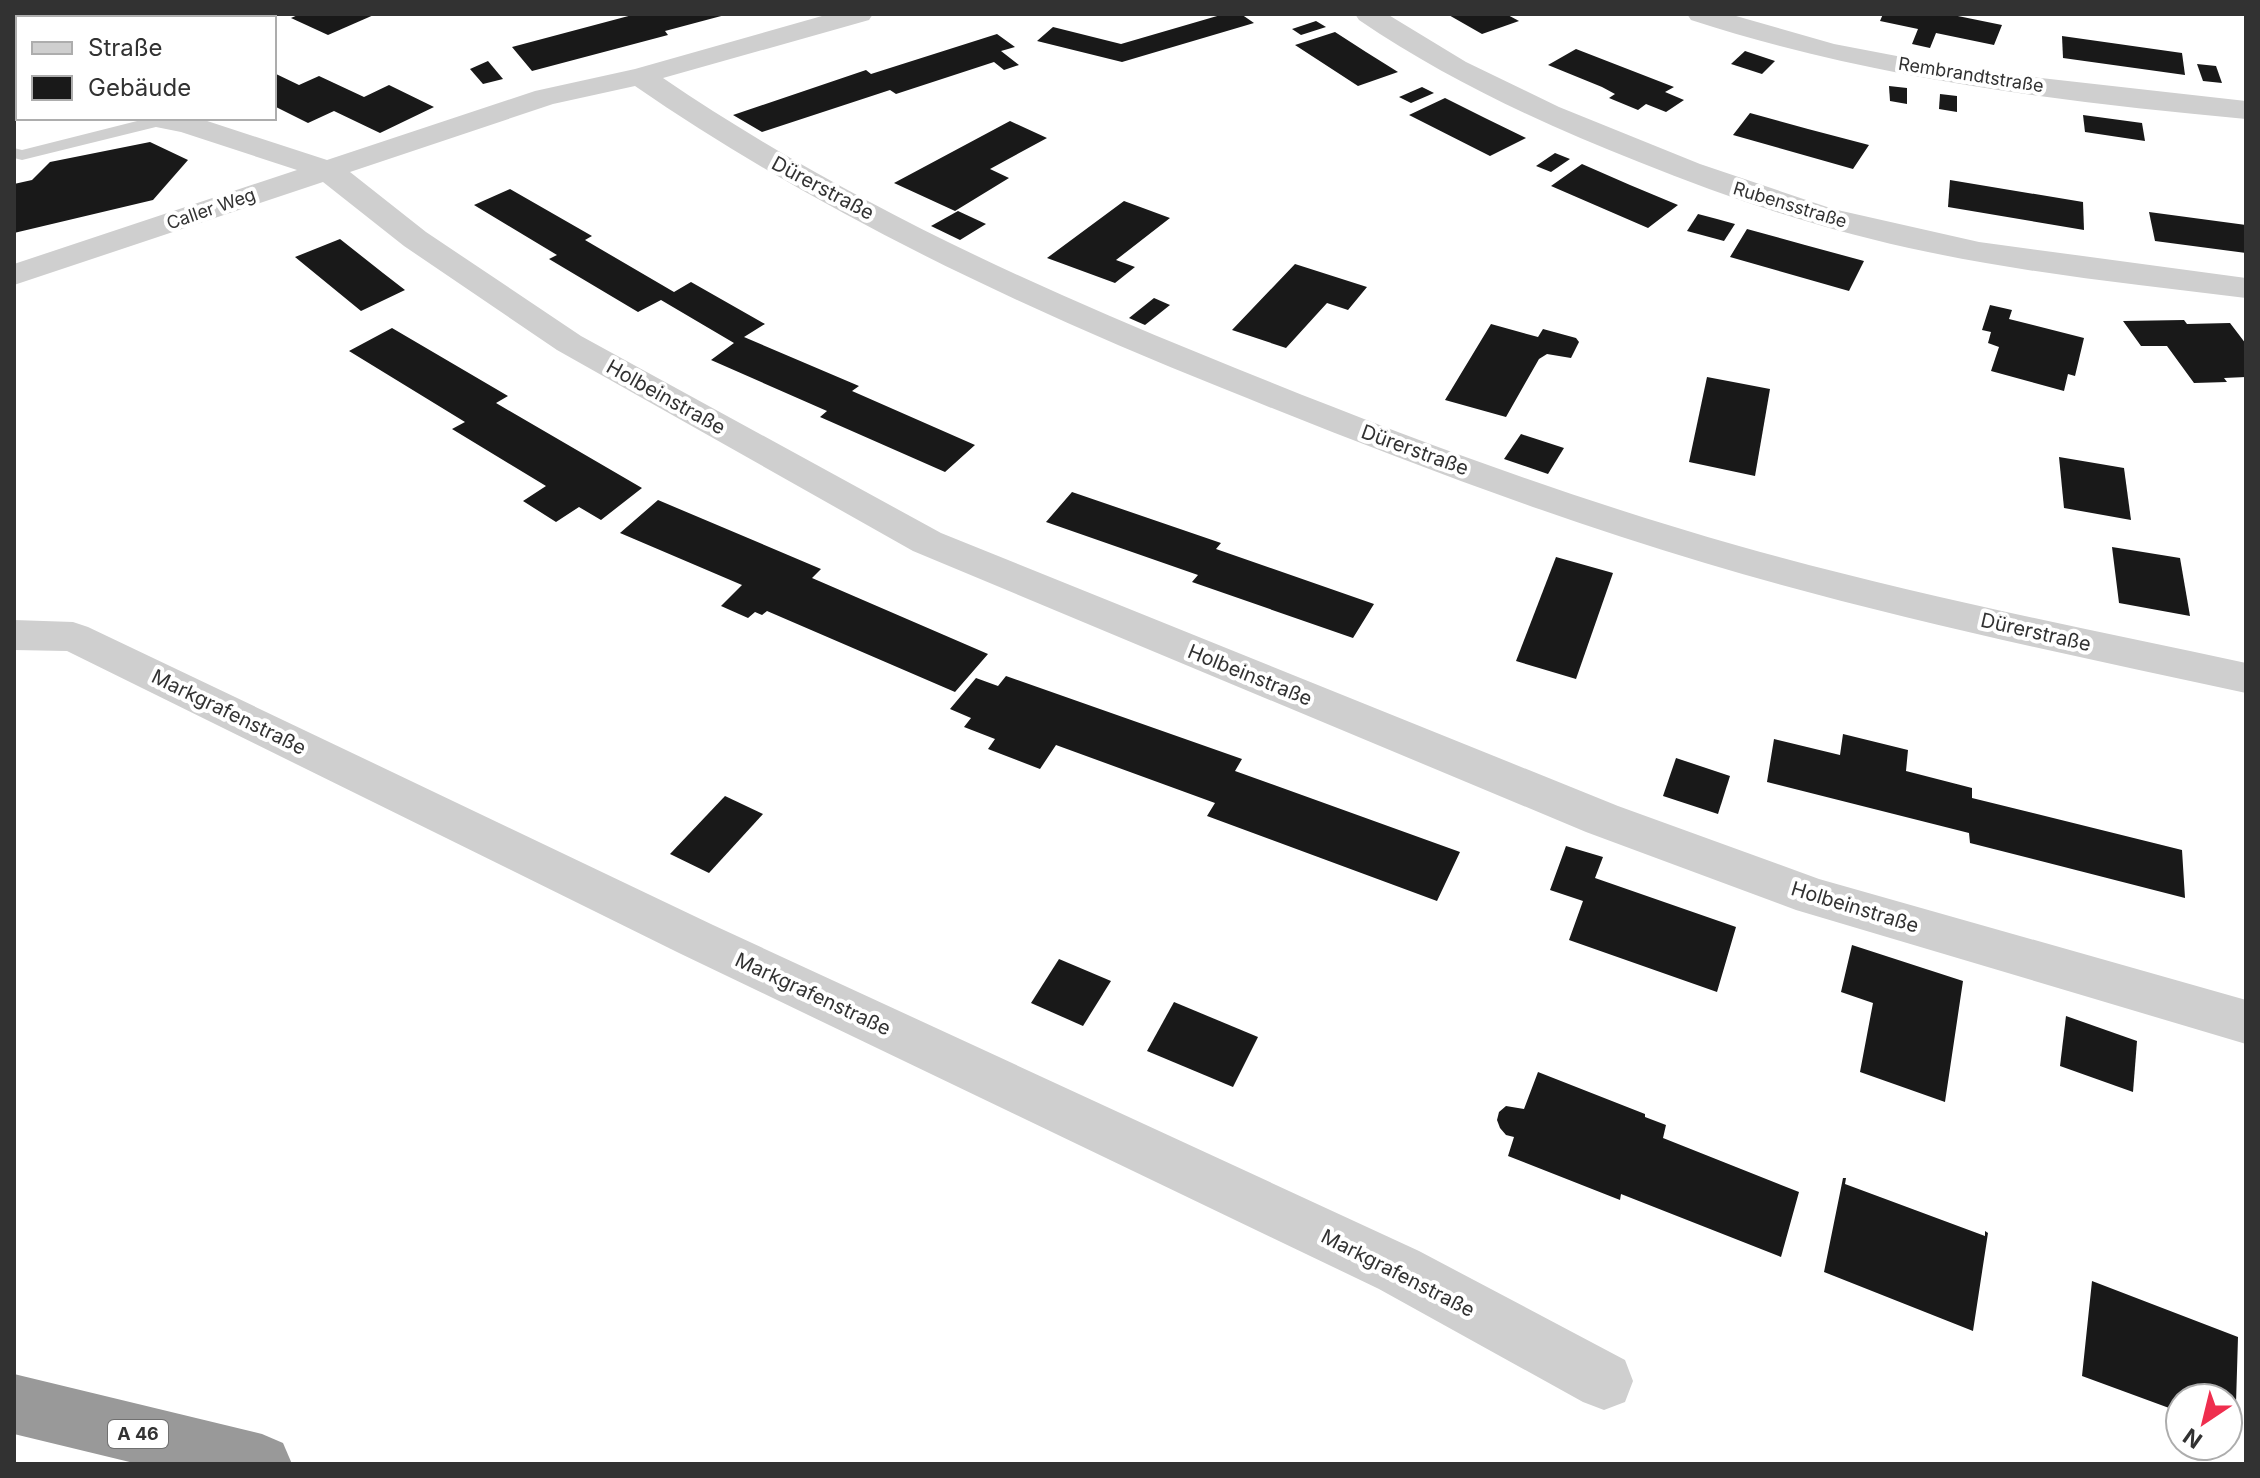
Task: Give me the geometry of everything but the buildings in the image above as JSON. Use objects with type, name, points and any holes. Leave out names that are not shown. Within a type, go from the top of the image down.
[{"type":"highway","name":"A 46","points":[[14,1404],[262,1464]]},
{"type":"street","name":"Caller Weg","points":[[14,275],[408,144],[559,108],[640,76],[859,14]]},
{"type":"street","name":"Rubensstraße","points":[[1369,14],[1453,66],[1557,118],[1712,181],[1823,217],[1970,251],[2088,270],[2246,288]]},
{"type":"street","name":"Rembrandtstraße","points":[[1701,14],[1821,48],[1915,67],[2021,84],[2246,110]]},
{"type":"street","name":"Dürerstraße","points":[[640,76],[705,122],[793,175],[971,264],[1130,340],[1333,420],[1630,525],[1761,565],[2083,644],[2246,678]]},
{"type":"street","points":[[162,120],[186,124],[328,170]]},
{"type":"street","name":"Holbeinstraße","points":[[328,170],[415,239],[569,343],[927,542],[1616,824],[1813,896],[2246,1022]]},
{"type":"street","name":"Markgrafenstraße","points":[[14,635],[73,637],[696,939],[1399,1270],[1604,1381]]},
{"type":"lane","points":[[14,153],[22,155],[152,120]]}]
